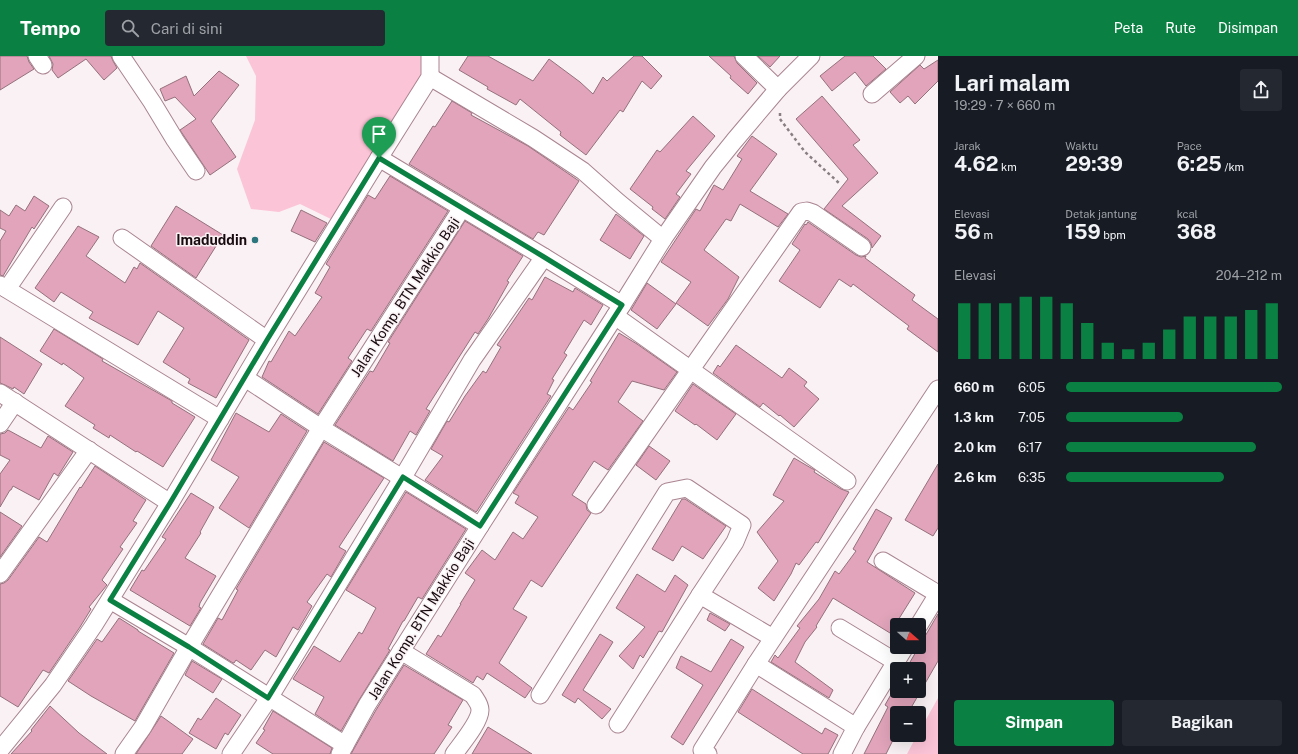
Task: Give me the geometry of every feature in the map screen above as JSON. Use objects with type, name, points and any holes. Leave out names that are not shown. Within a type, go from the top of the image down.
[{"type":"street","points":[[121,56],[152,102],[174,140],[196,171]]},
{"type":"street","points":[[0,750],[53,685],[110,600],[170,503],[267,340],[430,77],[430,56]]},
{"type":"street","points":[[744,56],[778,89]]},
{"type":"street","name":"Jalan Komp. BTN Makkio Baji","points":[[343,750],[367,705],[663,239],[713,167],[778,89],[811,56]]},
{"type":"street","points":[[872,94],[916,56]]},
{"type":"street","points":[[430,77],[533,138],[583,171],[663,239]]},
{"type":"street","points":[[379,158],[544,257],[618,311],[691,370],[847,481]]},
{"type":"street","points":[[63,207],[3,287],[220,419]]},
{"type":"street","name":"Jalan Komp. BTN Makkio Baji","points":[[124,754],[143,727],[189,647],[321,428],[462,208]]},
{"type":"street","points":[[596,505],[802,212],[806,210],[812,213],[862,247]]},
{"type":"street","points":[[122,238],[267,340]]},
{"type":"street","points":[[231,754],[268,698],[403,477],[472,360],[544,257]]},
{"type":"street","points":[[244,378],[321,428],[403,477],[480,526]]},
{"type":"street","points":[[708,754],[702,750],[756,664],[938,389]]},
{"type":"street","points":[[0,392],[170,503]]},
{"type":"street","points":[[0,424],[15,402]]},
{"type":"street","points":[[0,574],[89,450]]},
{"type":"street","points":[[540,695],[667,492],[687,488],[742,525],[735,542],[618,724]]},
{"type":"street","points":[[883,561],[938,594],[923,618]]},
{"type":"street","points":[[700,595],[773,638]]},
{"type":"street","points":[[110,600],[189,647],[268,698],[343,750]]},
{"type":"street","points":[[840,628],[896,662],[901,654]]},
{"type":"street","points":[[401,651],[473,695],[479,704],[480,710],[478,718],[454,754]]},
{"type":"street","points":[[756,664],[856,727]]},
{"type":"street","points":[[842,754],[856,727],[890,672]]},
{"type":"path","points":[[778,89],[780,120],[805,152],[839,183]]},
{"type":"shaded area","points":[[246,56],[423,56],[423,76],[333,220],[300,204],[279,212],[251,209],[237,169],[255,120],[256,76]]},
{"type":"shaded area","points":[[938,698],[938,754],[907,754],[913,742],[926,742],[926,719]]},
{"type":"building","points":[[0,56],[27,56],[34,69],[0,90]]},
{"type":"building","points":[[49,56],[111,56],[117,68],[104,80],[86,59],[58,78],[52,70],[53,64]]},
{"type":"building","points":[[468,56],[488,56],[533,81],[549,59],[580,82],[593,94],[603,77],[607,81],[634,56],[642,56],[662,76],[651,89],[642,81],[623,112],[620,110],[586,155],[560,135],[561,132],[520,99],[516,105],[487,89],[488,87],[459,70]]},
{"type":"building","points":[[709,56],[734,56],[737,63],[757,83],[748,94]]},
{"type":"building","points":[[758,56],[780,56],[770,67]]},
{"type":"building","points":[[845,56],[873,56],[886,69],[866,86],[855,72],[832,91],[820,76]]},
{"type":"building","points":[[938,60],[938,81],[915,104],[908,96],[900,103],[890,92],[920,65],[924,69]]},
{"type":"building","points":[[219,71],[239,85],[211,121],[236,157],[210,175],[180,130],[196,119],[175,97],[165,101],[160,89],[186,76],[194,96]]},
{"type":"building","points":[[822,96],[860,140],[853,145],[878,173],[842,206],[881,236],[872,248],[868,239],[824,209],[848,179],[796,119]]},
{"type":"building","points":[[452,101],[472,113],[471,115],[528,146],[579,181],[544,235],[538,232],[533,239],[409,164],[433,126],[435,127]]},
{"type":"building","points":[[693,116],[715,136],[686,171],[691,174],[676,194],[680,197],[665,219],[652,209],[653,207],[630,189],[657,150],[660,152]]},
{"type":"building","points":[[752,136],[777,154],[750,191],[788,214],[778,227],[740,204],[731,221],[726,219],[704,250],[739,277],[728,299],[708,326],[676,303],[691,282],[661,262],[696,209],[700,211],[714,185],[723,190],[742,159],[737,156]]},
{"type":"building","points":[[390,176],[448,211],[371,331],[367,329],[348,358],[352,361],[318,414],[262,377],[269,361],[271,362],[289,331],[295,336],[322,297],[315,293],[330,267],[326,264],[368,195],[375,199]]},
{"type":"building","points":[[34,196],[49,206],[34,229],[32,227],[3,276],[0,275],[0,241],[6,231],[0,228],[0,210],[9,216],[16,205],[25,211]]},
{"type":"building","points":[[176,206],[223,235],[196,278],[151,246]]},
{"type":"building","points":[[301,210],[327,223],[315,242],[291,231]]},
{"type":"building","points":[[616,214],[644,236],[630,259],[600,240]]},
{"type":"building","points":[[465,221],[523,256],[507,281],[509,282],[488,319],[478,334],[475,332],[426,409],[430,411],[416,435],[410,431],[393,461],[335,425],[370,371],[373,372],[390,343],[388,342]]},
{"type":"building","points":[[808,222],[856,255],[861,257],[866,256],[865,258],[915,295],[912,300],[938,319],[938,352],[907,329],[909,326],[853,284],[851,287],[839,279],[820,308],[779,281],[800,250],[792,244],[805,224],[806,225]]},
{"type":"building","points":[[78,226],[99,237],[86,256],[125,283],[134,267],[137,269],[140,263],[249,340],[216,398],[188,383],[190,379],[163,362],[184,328],[158,311],[138,345],[89,318],[93,312],[61,292],[54,302],[35,288]]},
{"type":"building","points":[[545,277],[573,292],[575,288],[603,305],[591,325],[584,320],[564,353],[567,355],[552,379],[554,380],[547,394],[551,396],[476,512],[425,480],[443,456],[431,449],[447,421],[449,422],[483,371],[486,373],[501,347],[497,345],[529,298],[532,300]]},
{"type":"building","points":[[647,283],[676,304],[657,329],[631,310]]},
{"type":"building","points":[[54,329],[103,359],[102,361],[172,401],[172,403],[195,417],[163,467],[110,435],[109,438],[93,428],[95,425],[65,406],[84,378],[63,363],[62,365],[40,351]]},
{"type":"building","points":[[619,333],[677,372],[664,390],[632,381],[618,402],[643,421],[608,470],[594,461],[572,495],[586,504],[587,510],[591,513],[542,587],[531,580],[513,609],[527,617],[499,663],[532,688],[525,698],[487,673],[483,680],[477,676],[473,683],[426,654],[438,635],[441,637],[475,580],[465,573],[482,550],[495,560],[513,532],[523,539],[538,517],[515,503],[519,496],[513,493],[569,407],[573,410],[592,382],[590,381]]},
{"type":"building","points":[[0,337],[42,364],[24,394],[14,387],[13,389],[0,383]]},
{"type":"building","points":[[736,345],[782,378],[789,368],[807,382],[804,386],[819,399],[794,427],[763,403],[760,407],[713,373],[718,365],[720,367]]},
{"type":"building","points":[[693,384],[736,414],[717,440],[696,424],[695,425],[675,411]]},
{"type":"building","points":[[236,413],[269,432],[281,414],[307,431],[249,528],[219,508],[239,477],[211,460]]},
{"type":"building","points":[[8,430],[41,448],[48,436],[73,452],[58,476],[54,473],[39,500],[13,486],[0,507],[0,474],[10,460],[0,455],[0,434],[5,433]]},
{"type":"building","points":[[324,442],[384,478],[339,547],[346,551],[331,577],[327,574],[307,602],[312,606],[298,630],[293,627],[276,657],[265,650],[251,670],[236,660],[233,663],[203,644],[218,618],[222,620],[238,590],[236,589]]},
{"type":"building","points":[[649,446],[670,461],[656,480],[636,465]]},
{"type":"building","points":[[794,458],[815,470],[814,472],[841,489],[849,492],[818,543],[816,542],[799,565],[796,563],[774,601],[758,588],[778,561],[757,532],[784,501],[773,495]]},
{"type":"building","points":[[938,464],[938,528],[933,536],[905,520]]},
{"type":"building","points":[[95,466],[146,500],[133,521],[137,523],[120,547],[123,549],[102,580],[107,585],[89,607],[91,609],[49,673],[43,670],[18,707],[0,696],[0,584],[8,580],[39,537],[47,542],[80,487],[81,488]]},
{"type":"building","points":[[406,492],[466,529],[422,599],[418,597],[403,621],[388,649],[390,650],[341,731],[315,714],[324,697],[293,679],[314,646],[340,662],[359,632],[362,634],[376,608],[346,590]]},
{"type":"building","points":[[191,493],[214,507],[200,532],[201,533],[185,558],[216,576],[200,603],[199,607],[201,608],[190,626],[130,590],[142,570],[144,571],[166,539],[162,537]]},
{"type":"building","points":[[682,499],[685,499],[726,526],[703,559],[682,546],[673,561],[652,549]]},
{"type":"building","points":[[876,509],[892,518],[867,562],[915,593],[899,618],[890,618],[890,633],[833,598],[816,626],[817,627],[805,642],[795,662],[833,690],[829,698],[771,662],[775,655],[778,658],[800,628],[797,626],[819,599],[835,571],[839,574],[856,551],[853,549]]},
{"type":"building","points":[[0,512],[22,526],[0,557]]},
{"type":"building","points":[[637,574],[665,592],[675,575],[688,585],[662,632],[659,631],[643,658],[640,655],[633,669],[619,656],[645,627],[616,608]]},
{"type":"building","points":[[710,613],[730,624],[725,631],[707,620]]},
{"type":"building","points":[[938,614],[938,661],[926,682],[926,662],[910,662],[915,654],[926,654],[926,635]]},
{"type":"building","points":[[119,618],[174,653],[135,721],[68,681],[97,639],[102,642]]},
{"type":"building","points":[[600,634],[613,642],[583,690],[611,709],[602,719],[578,698],[575,703],[562,695]]},
{"type":"building","points":[[731,639],[744,647],[683,745],[671,737],[703,685],[676,668],[681,656],[711,672]]},
{"type":"building","points":[[192,661],[222,679],[213,693],[185,675]]},
{"type":"building","points":[[404,665],[463,700],[448,725],[452,727],[434,754],[351,754],[376,710]]},
{"type":"building","points":[[752,689],[822,734],[825,728],[838,735],[828,754],[803,754],[738,712]]},
{"type":"building","points":[[890,696],[890,698],[917,698],[912,706],[890,706],[890,742],[892,742],[886,754],[864,754],[888,707],[885,705]]},
{"type":"building","points":[[216,698],[241,715],[228,735],[225,733],[216,749],[189,733],[198,718],[201,720]]},
{"type":"building","points":[[50,706],[79,733],[107,754],[11,754],[32,731],[31,730]]},
{"type":"building","points":[[273,711],[332,748],[330,754],[273,754],[256,743],[265,730],[263,729]]},
{"type":"building","points":[[161,716],[193,739],[182,754],[136,754]]},
{"type":"building","points":[[488,727],[532,754],[472,754]]},
{"type":"place","name":"Imaduddin","points":[[255,240]]},
{"type":"route","points":[[379,158],[622,305],[480,526],[403,477],[268,698],[189,647],[110,600],[379,158]]}]
